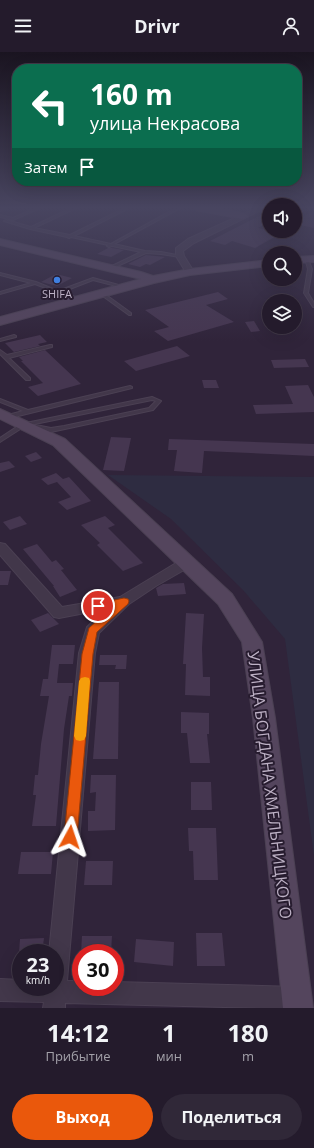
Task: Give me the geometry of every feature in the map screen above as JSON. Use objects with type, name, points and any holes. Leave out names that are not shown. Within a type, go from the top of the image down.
[{"type":"main road","points":[[19,252],[130,278],[139,283]]},
{"type":"main road","points":[[41,252],[141,275],[152,280]]},
{"type":"main road","points":[[0,321],[152,280],[190,272],[262,264]]},
{"type":"main road","name":"УЛИЦА БОГДАНА ХМЕЛЬНИЦКОГО","points":[[11,413],[58,442],[225,599],[252,642],[264,718],[297,1003]]},
{"type":"street","points":[[179,252],[180,256],[190,272]]},
{"type":"street","points":[[0,547],[59,613],[124,601]]},
{"type":"street","points":[[55,999],[88,654],[92,631],[124,601],[150,583],[186,563]]},
{"type":"street","points":[[0,990],[55,999],[297,1003]]},
{"type":"lane","points":[[111,268],[145,252],[180,256]]},
{"type":"lane","points":[[305,259],[310,269],[306,293],[314,306]]},
{"type":"lane","points":[[0,274],[35,283],[77,299]]},
{"type":"lane","points":[[58,292],[93,279],[124,287]]},
{"type":"lane","points":[[0,293],[35,283]]},
{"type":"lane","points":[[101,293],[130,314]]},
{"type":"lane","points":[[0,340],[14,336]]},
{"type":"lane","points":[[6,357],[50,346]]},
{"type":"lane","points":[[0,351],[28,379]]},
{"type":"lane","points":[[11,413],[130,387]]},
{"type":"lane","points":[[152,398],[159,401],[151,409],[51,430],[11,413],[152,398]]},
{"type":"lane","points":[[0,440],[11,413]]},
{"type":"shaded area","points":[[108,475],[314,477],[314,856],[285,639],[243,590],[171,519]]},
{"type":"building","points":[[101,252],[121,252],[111,257],[97,254]]},
{"type":"building","points":[[146,255],[165,257],[150,265],[146,264],[140,267],[128,264]]},
{"type":"building","name":"SHIFA","points":[[56,274],[72,278],[57,286],[41,282]]},
{"type":"building","points":[[218,292],[228,299],[206,305],[234,322],[168,341],[154,331],[169,327],[145,310]]},
{"type":"building","points":[[254,321],[260,331],[251,332],[245,322]]},
{"type":"building","points":[[40,335],[47,342],[38,344],[40,346],[14,352],[5,343]]},
{"type":"building","points":[[177,346],[190,356],[136,371],[124,361]]},
{"type":"building","points":[[45,350],[81,384],[38,396],[28,387],[43,383],[21,361],[23,361],[19,357]]},
{"type":"building","points":[[305,359],[309,367],[274,368],[271,360]]},
{"type":"building","points":[[202,380],[216,380],[219,388],[204,388]]},
{"type":"building","points":[[308,385],[314,397],[314,412],[256,414],[253,405],[293,404],[285,386]]},
{"type":"building","points":[[111,437],[131,438],[124,471],[103,470]]},
{"type":"building","points":[[169,439],[314,444],[314,456],[204,451],[202,473],[174,471],[177,450],[168,450]]},
{"type":"building","points":[[36,452],[42,458],[31,462],[25,456]]},
{"type":"building","points":[[9,461],[15,467],[0,472],[0,463]]},
{"type":"building","points":[[56,473],[63,479],[69,477],[91,501],[67,510],[58,502],[71,497],[57,482],[48,485],[41,479]]},
{"type":"building","points":[[20,516],[27,524],[10,530],[3,522]]},
{"type":"building","points":[[105,516],[115,525],[108,528],[143,563],[123,571],[97,545],[100,543],[81,525]]},
{"type":"building","points":[[37,544],[52,562],[56,560],[64,569],[61,570],[77,590],[60,597],[54,586],[23,549]]},
{"type":"building","points":[[0,571],[11,571],[8,585],[0,585]]},
{"type":"building","points":[[184,583],[186,594],[158,596],[156,588],[163,584]]},
{"type":"building","points":[[48,613],[59,624],[40,632],[31,620]]},
{"type":"building","points":[[186,613],[204,614],[202,648],[203,677],[210,677],[210,696],[185,695],[186,664],[183,664]]},
{"type":"building","points":[[52,645],[75,645],[73,664],[59,664],[57,683],[73,683],[72,696],[69,696],[64,729],[56,826],[32,826],[36,795],[33,795],[35,775],[38,775],[41,744],[49,696],[40,696],[43,679],[48,679]]},
{"type":"building","points":[[100,655],[127,655],[126,669],[115,669],[116,665],[99,665]]},
{"type":"building","points":[[99,682],[119,682],[118,759],[93,759]]},
{"type":"building","points":[[181,712],[209,713],[209,734],[207,734],[210,763],[190,763],[187,733],[181,733]]},
{"type":"building","points":[[91,775],[116,775],[115,830],[88,831],[88,811],[95,811],[96,792],[90,793]]},
{"type":"building","points":[[191,782],[211,782],[212,810],[191,810]]},
{"type":"building","points":[[188,828],[216,828],[218,880],[194,880],[193,851],[189,851]]},
{"type":"building","points":[[21,852],[53,852],[51,874],[18,874]]},
{"type":"building","points":[[86,861],[113,861],[112,885],[84,885]]},
{"type":"building","points":[[196,933],[222,933],[225,966],[197,966]]},
{"type":"building","points":[[82,936],[112,936],[112,944],[82,944]]},
{"type":"building","points":[[44,938],[43,944],[20,944],[20,939]]},
{"type":"building","points":[[136,939],[174,942],[173,966],[134,962]]},
{"type":"slow traffic","points":[[80,736],[85,681]]},
{"type":"place","name":"SHIFA","points":[[57,280]]},
{"type":"route","points":[[70,837],[88,654],[92,631],[124,601],[98,606]]}]
